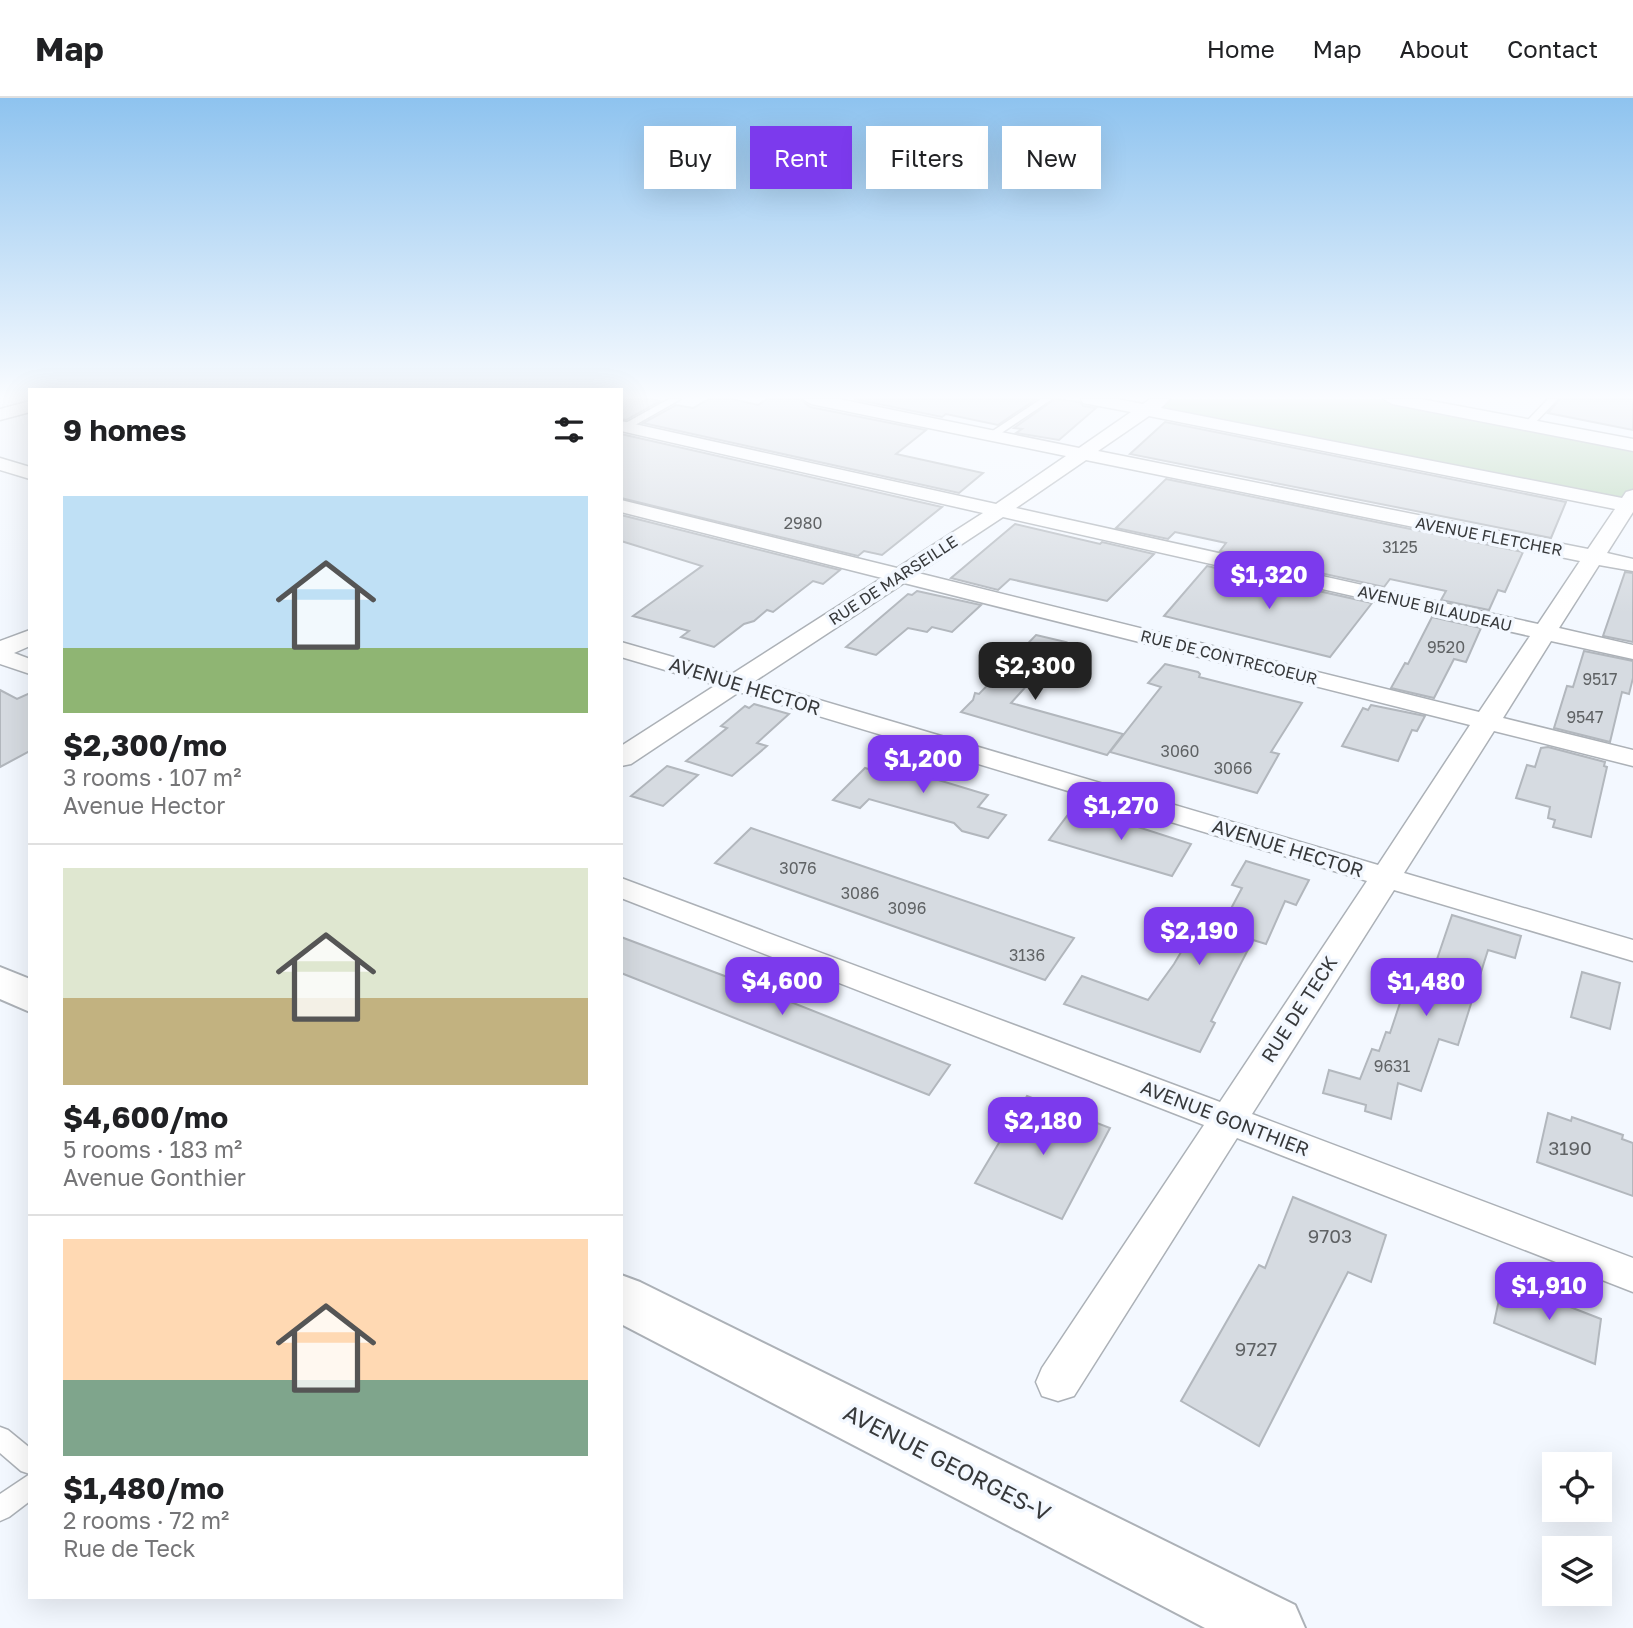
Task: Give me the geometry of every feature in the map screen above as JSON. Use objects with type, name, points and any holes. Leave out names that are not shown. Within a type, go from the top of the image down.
[{"type":"street","name":"AVENUE BILAUDEAU","points":[[817,470],[1633,652]]},
{"type":"street","name":"RUE DE MARSEILLE","points":[[623,757],[1058,470]]},
{"type":"street","name":"AVENUE FLETCHER","points":[[1163,470],[1633,565]]},
{"type":"street","points":[[1465,470],[1629,501]]},
{"type":"street","name":"RUE DE TECK","points":[[1058,1382],[1629,501]]},
{"type":"street","name":"RUE DE CONTRECOEUR","points":[[623,506],[1633,758]]},
{"type":"street","points":[[0,650],[28,638]]},
{"type":"street","name":"AVENUE HECTOR","points":[[623,650],[1633,951]]},
{"type":"street","points":[[0,656],[28,666]]},
{"type":"street","name":"AVENUE GONTHIER","points":[[623,888],[1633,1275]]},
{"type":"street","points":[[0,981],[28,995]]},
{"type":"street","name":"AVENUE GEORGES-V","points":[[623,1299],[1272,1628]]},
{"type":"lane","points":[[0,1438],[28,1461]]},
{"type":"lane","points":[[0,1509],[28,1488]]},
{"type":"green space","points":[[1449,470],[1633,470],[1633,496],[1626,505]]},
{"type":"building","points":[[623,470],[781,470],[942,507],[882,555],[864,551],[858,556],[623,498]]},
{"type":"building","points":[[857,470],[971,470],[983,473],[959,493]]},
{"type":"building","points":[[1212,470],[1408,470],[1566,502],[1551,538]]},
{"type":"building","points":[[1166,479],[1523,552],[1505,592],[1498,590],[1489,610],[1441,600],[1446,591],[1390,579],[1384,587],[1220,551],[1226,543],[1175,532],[1168,539],[1116,528]]},
{"type":"building","points":[[623,516],[840,570],[823,584],[813,581],[773,612],[767,610],[714,647],[681,637],[689,631],[633,616],[702,566],[623,542]]},
{"type":"building","points":[[1015,524],[1154,554],[1107,601],[1010,579],[998,590],[951,578]]},
{"type":"building","points":[[1207,566],[1372,603],[1330,657],[1164,616]]},
{"type":"building","points":[[1625,572],[1633,573],[1633,642],[1603,636]]},
{"type":"building","points":[[917,591],[981,605],[952,632],[932,627],[927,632],[908,628],[876,655],[846,647],[908,594],[912,595]]},
{"type":"building","points":[[1432,617],[1481,628],[1466,662],[1454,659],[1434,698],[1391,688],[1405,663],[1408,664]]},
{"type":"building","points":[[1036,635],[1066,642],[1011,703],[1123,734],[1107,755],[961,712],[973,700],[975,693],[979,694]]},
{"type":"building","points":[[1584,651],[1633,661],[1629,694],[1622,692],[1610,742],[1554,728],[1567,686],[1573,687]]},
{"type":"building","points":[[1165,664],[1198,672],[1199,677],[1302,703],[1271,752],[1279,754],[1257,793],[1110,752],[1161,687],[1148,683]]},
{"type":"building","points":[[0,690],[17,699],[28,694],[28,752],[0,767]]},
{"type":"building","points":[[754,704],[789,714],[757,743],[767,746],[732,776],[686,761],[727,728],[721,726],[745,706],[749,708]]},
{"type":"building","points":[[1371,705],[1425,716],[1417,731],[1412,730],[1398,761],[1342,746],[1363,708],[1368,710]]},
{"type":"building","points":[[1548,747],[1605,762],[1604,766],[1607,767],[1591,837],[1553,827],[1555,820],[1548,818],[1550,807],[1516,798],[1527,765],[1535,767],[1541,748]]},
{"type":"building","points":[[920,749],[943,756],[925,776],[988,795],[978,807],[1006,815],[988,838],[962,831],[954,823],[869,799],[860,808],[833,800],[865,768],[891,776]]},
{"type":"building","points":[[667,766],[698,775],[663,806],[631,796]]},
{"type":"building","points":[[1073,808],[1191,844],[1172,876],[1049,840]]},
{"type":"building","points":[[751,828],[1074,938],[1045,980],[715,863]]},
{"type":"building","points":[[1246,861],[1309,880],[1296,905],[1285,901],[1266,944],[1253,940],[1211,1021],[1215,1023],[1200,1052],[1064,1004],[1082,976],[1148,1000],[1190,937],[1212,944],[1242,888],[1232,885]]},
{"type":"building","points":[[1452,915],[1521,936],[1515,958],[1488,950],[1458,1045],[1439,1039],[1421,1091],[1398,1083],[1391,1119],[1365,1111],[1366,1105],[1323,1093],[1329,1070],[1360,1079],[1372,1049],[1379,1051],[1386,1032],[1390,1033],[1401,1000],[1407,1002],[1418,971],[1426,974],[1430,964],[1435,965]]},
{"type":"building","points":[[623,938],[950,1065],[929,1095],[623,974]]},
{"type":"building","points":[[1582,972],[1620,983],[1610,1029],[1571,1017]]},
{"type":"building","points":[[1027,1096],[1110,1128],[1062,1219],[975,1183]]},
{"type":"building","points":[[1548,1113],[1571,1121],[1572,1117],[1623,1135],[1622,1139],[1633,1143],[1633,1196],[1537,1162]]},
{"type":"building","points":[[1293,1197],[1386,1235],[1371,1282],[1348,1272],[1259,1446],[1181,1401],[1259,1265],[1265,1268]]},
{"type":"building","points":[[1503,1281],[1601,1319],[1595,1364],[1494,1323]]}]
